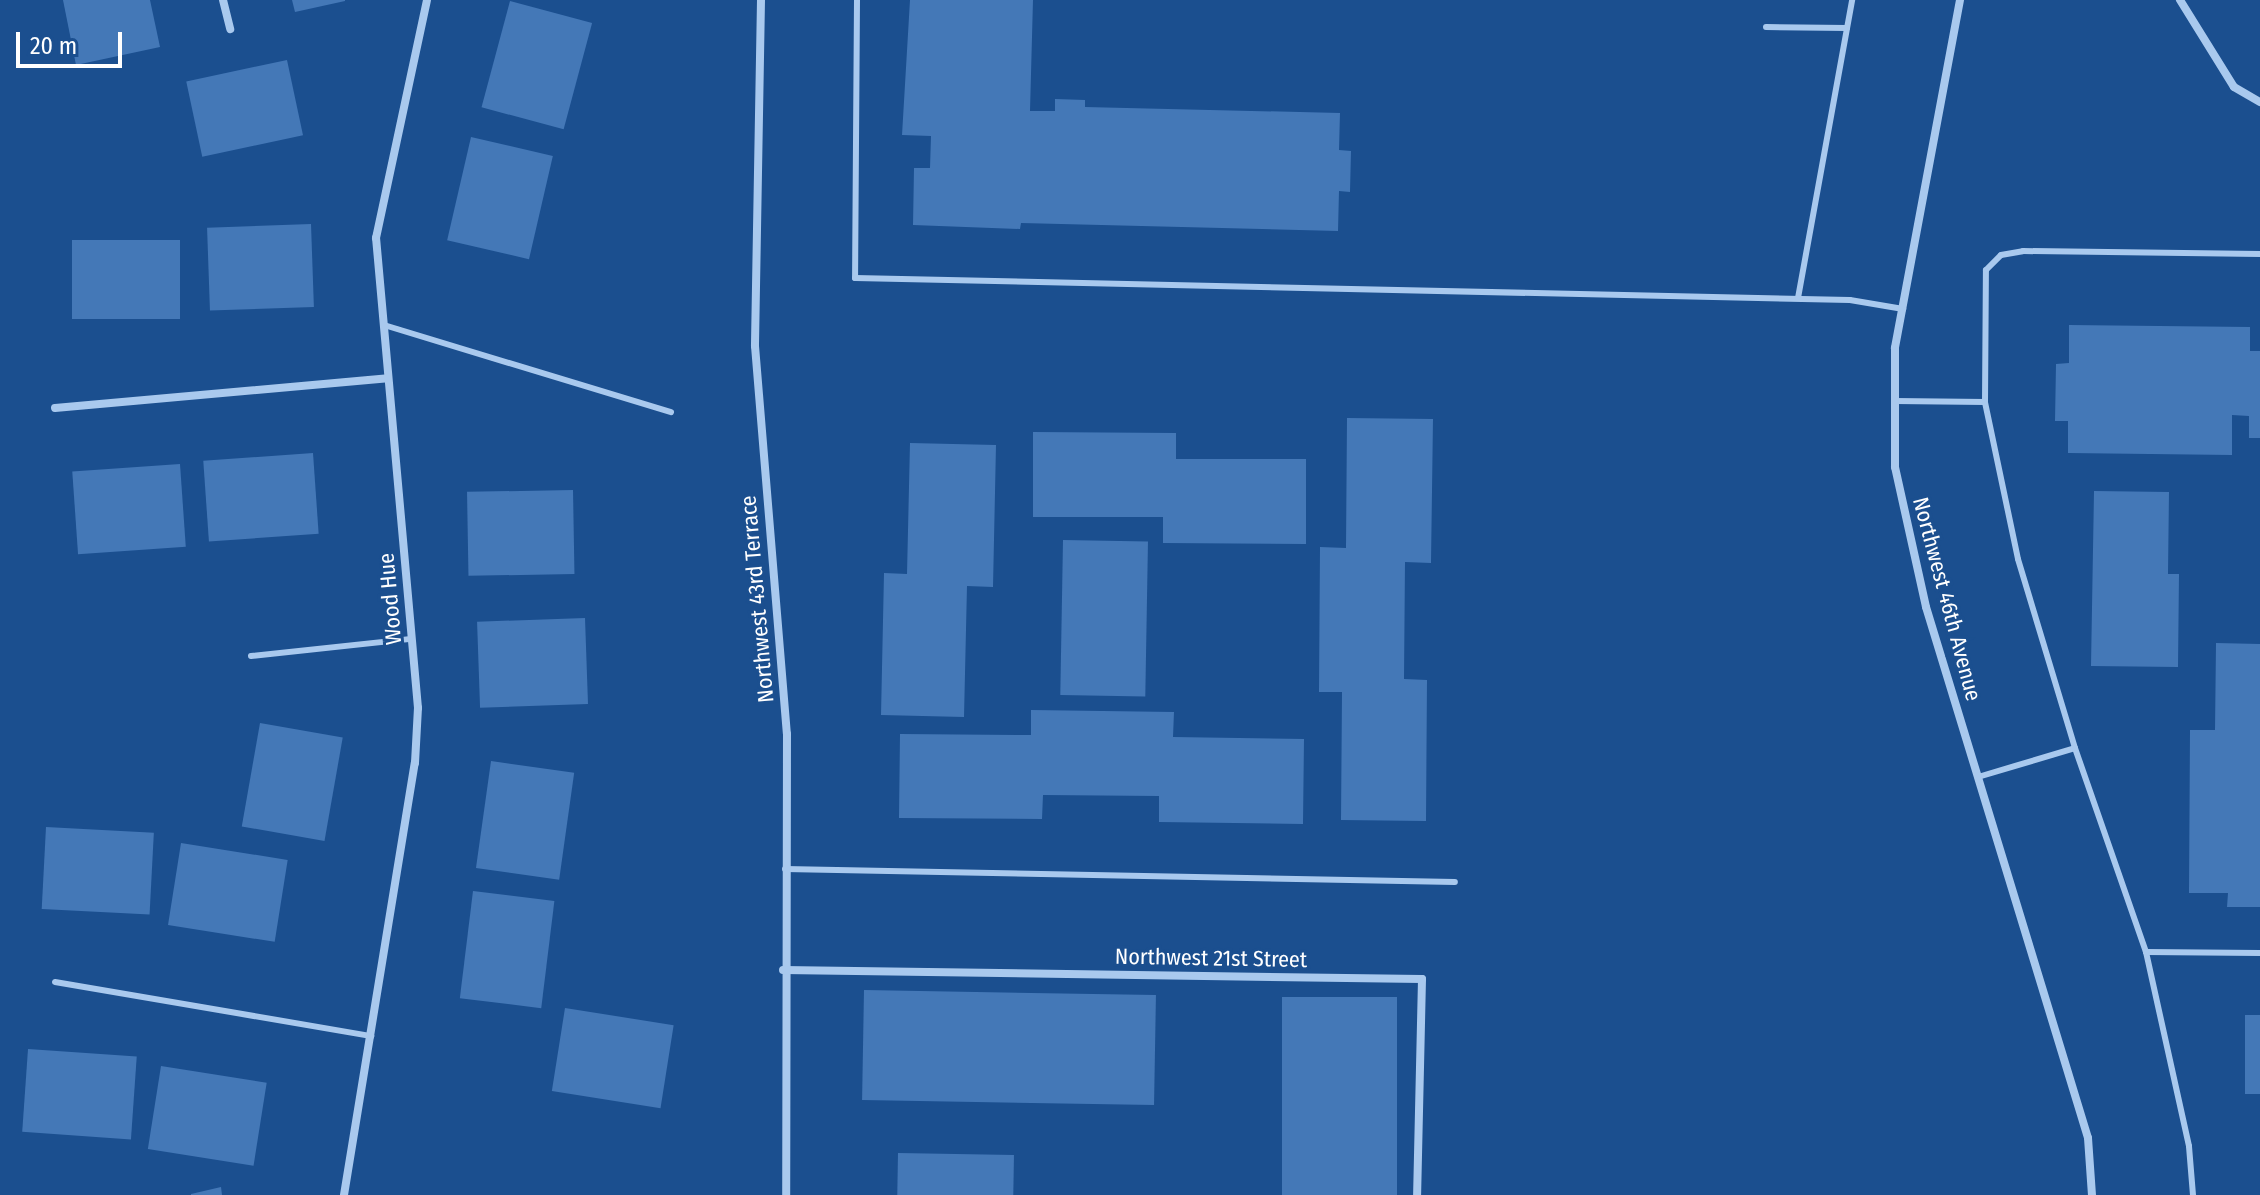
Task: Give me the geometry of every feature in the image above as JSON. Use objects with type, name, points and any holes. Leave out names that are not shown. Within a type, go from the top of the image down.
[{"type":"street","points":[[223,0],[230,29]]},
{"type":"street","name":"Wood Hue","points":[[344,1195],[415,763],[418,708],[376,238],[427,0]]},
{"type":"street","name":"Northwest 43rd Terrace","points":[[761,0],[755,346],[787,734],[783,970],[786,1195]]},
{"type":"street","name":"Northwest 46th Avenue","points":[[1960,0],[1895,348],[1895,467],[1926,607],[2088,1138],[2092,1195]]},
{"type":"street","points":[[2180,0],[2234,87],[2260,102]]},
{"type":"street","points":[[55,408],[388,378]]},
{"type":"street","name":"Northwest 21st Street","points":[[783,970],[1422,979],[1417,1195]]},
{"type":"lane","points":[[857,0],[855,278],[1798,298],[1903,309]]},
{"type":"lane","points":[[1798,298],[1852,0]]},
{"type":"lane","points":[[1766,27],[1847,28]]},
{"type":"lane","points":[[2193,1195],[2189,1146],[2146,952],[2075,748],[2018,559],[1985,402],[1986,270],[2001,255],[2023,251],[2260,254]]},
{"type":"lane","points":[[384,325],[671,412]]},
{"type":"lane","points":[[1895,401],[1985,402]]},
{"type":"lane","points":[[251,656],[411,639]]},
{"type":"lane","points":[[1978,777],[2075,748]]},
{"type":"lane","points":[[785,869],[1455,882]]},
{"type":"lane","points":[[2146,952],[2260,953]]},
{"type":"lane","points":[[55,982],[371,1036]]},
{"type":"building","points":[[63,0],[150,0],[160,47],[76,65]]},
{"type":"building","points":[[292,0],[345,0],[345,1],[295,12]]},
{"type":"building","points":[[910,0],[1033,0],[1030,111],[1055,111],[1055,99],[1085,100],[1085,107],[1340,113],[1339,150],[1351,151],[1350,192],[1339,191],[1338,231],[1021,223],[1020,229],[913,225],[914,168],[930,168],[931,136],[902,135]]},
{"type":"building","points":[[510,1],[592,23],[564,129],[482,107]]},
{"type":"building","points":[[287,60],[303,135],[202,157],[186,81]]},
{"type":"building","points":[[471,137],[553,156],[529,259],[447,240]]},
{"type":"building","points":[[311,224],[314,307],[210,311],[207,228]]},
{"type":"building","points":[[72,240],[180,240],[180,319],[72,319]]},
{"type":"building","points":[[2069,325],[2250,327],[2250,351],[2260,351],[2260,438],[2249,438],[2249,416],[2232,415],[2232,455],[2068,453],[2068,421],[2055,421],[2056,364],[2069,363]]},
{"type":"building","points":[[1347,418],[1433,419],[1431,563],[1405,562],[1404,679],[1427,680],[1426,821],[1341,820],[1342,692],[1319,692],[1320,547],[1346,548]]},
{"type":"building","points":[[1033,432],[1176,433],[1176,459],[1306,459],[1306,544],[1163,543],[1163,517],[1033,517]]},
{"type":"building","points":[[910,443],[996,445],[993,587],[967,586],[964,717],[881,715],[884,573],[907,574]]},
{"type":"building","points":[[313,453],[319,534],[209,541],[203,461]]},
{"type":"building","points":[[180,464],[186,547],[78,554],[72,472]]},
{"type":"building","points":[[573,490],[574,574],[468,576],[467,492]]},
{"type":"building","points":[[2094,491],[2169,492],[2168,574],[2179,574],[2178,667],[2091,666]]},
{"type":"building","points":[[1063,540],[1148,541],[1145,696],[1060,695]]},
{"type":"building","points":[[585,618],[588,704],[480,708],[477,622]]},
{"type":"building","points":[[2216,643],[2260,644],[2260,907],[2227,907],[2228,893],[2189,893],[2190,730],[2215,730]]},
{"type":"building","points":[[1031,710],[1174,712],[1173,737],[1304,739],[1303,824],[1159,822],[1159,796],[1043,795],[1042,819],[899,818],[900,734],[1031,735]]},
{"type":"building","points":[[260,723],[343,738],[324,841],[242,826]]},
{"type":"building","points":[[491,761],[574,773],[559,880],[476,868]]},
{"type":"building","points":[[46,827],[154,833],[150,915],[42,909]]},
{"type":"building","points":[[181,843],[288,860],[275,942],[168,925]]},
{"type":"building","points":[[473,891],[554,901],[541,1008],[460,998]]},
{"type":"building","points":[[864,990],[1156,995],[1154,1105],[862,1100]]},
{"type":"building","points":[[1282,997],[1397,997],[1397,1195],[1282,1195]]},
{"type":"building","points":[[565,1008],[674,1025],[661,1108],[552,1091]]},
{"type":"building","points":[[2245,1015],[2260,1015],[2260,1094],[2245,1094]]},
{"type":"building","points":[[28,1049],[137,1057],[131,1139],[22,1132]]},
{"type":"building","points":[[161,1066],[267,1083],[254,1166],[148,1149]]},
{"type":"building","points":[[898,1153],[1014,1155],[1013,1195],[897,1195]]},
{"type":"building","points":[[221,1187],[222,1195],[191,1195],[191,1194]]}]
